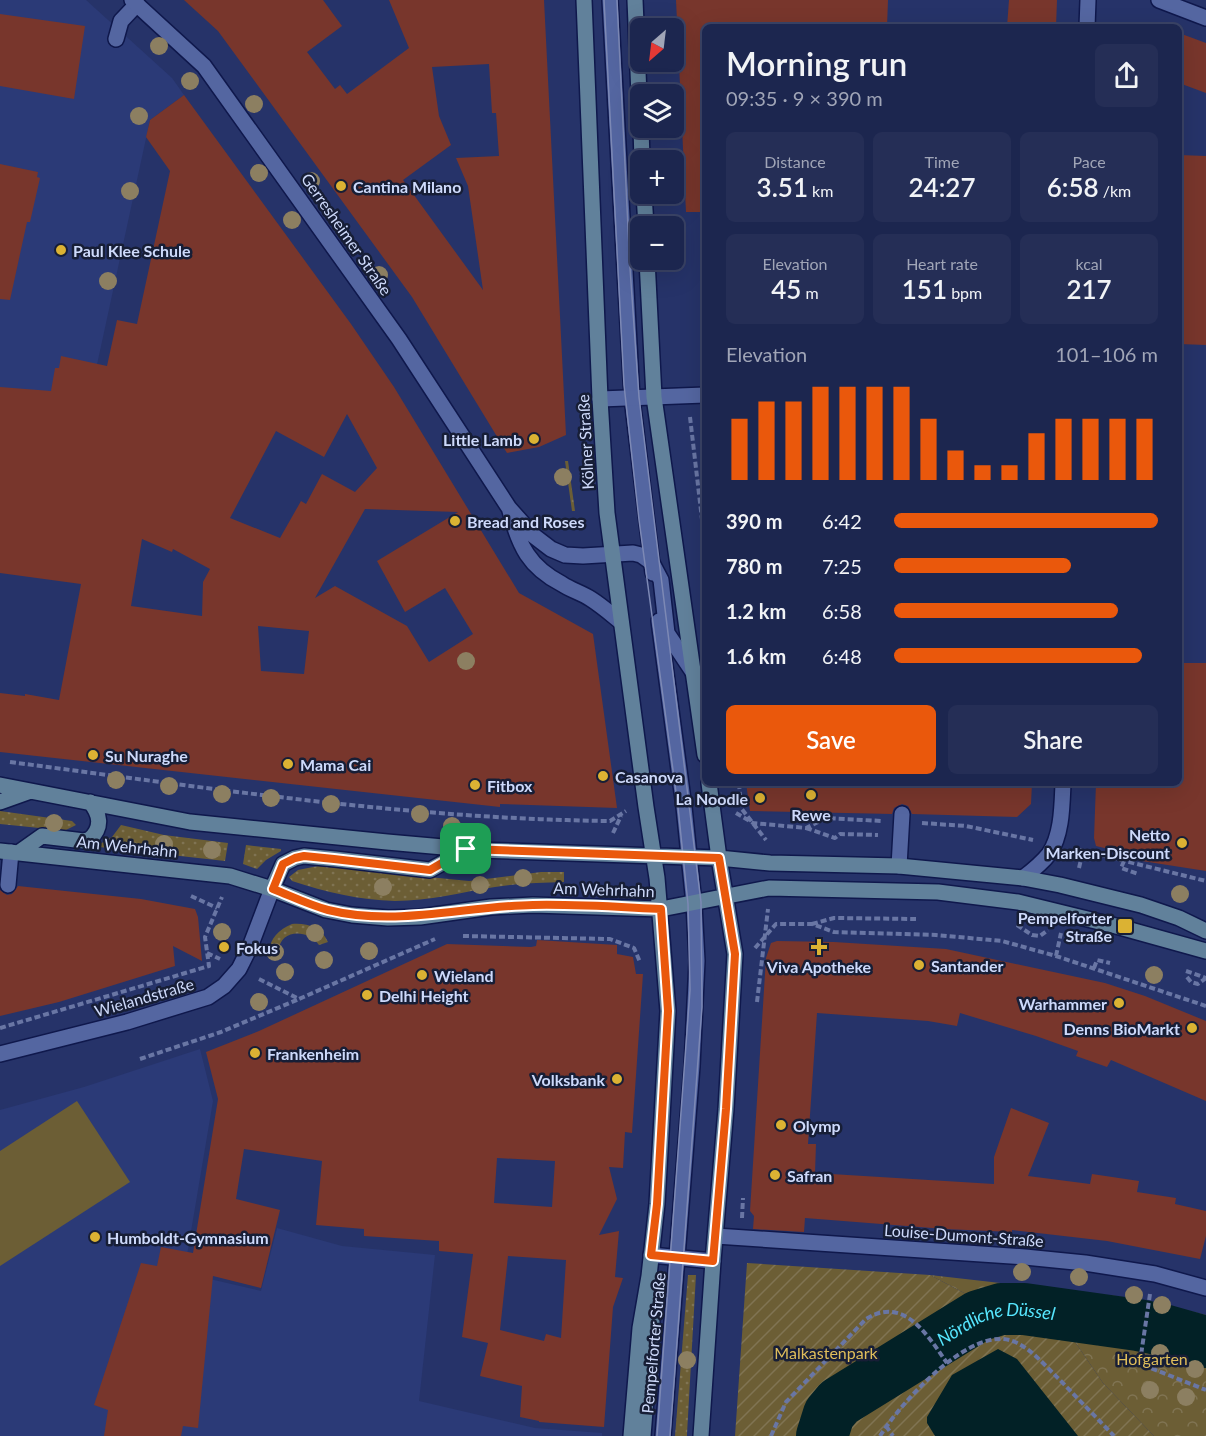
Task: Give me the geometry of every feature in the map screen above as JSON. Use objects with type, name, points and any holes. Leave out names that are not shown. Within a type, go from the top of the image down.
[{"type":"main road","name":"Kölner Straße","points":[[584,0],[600,399],[612,554],[657,878]]},
{"type":"main road","points":[[635,0],[639,84]]},
{"type":"main road","points":[[648,270],[654,397],[702,734]]},
{"type":"main road","name":"Am Wehrhahn","points":[[0,785],[190,822],[466,849],[719,858],[770,863],[899,866],[1023,878],[1141,905],[1179,918],[1206,931]]},
{"type":"main road","points":[[701,1436],[735,971],[735,954],[709,786]]},
{"type":"main road","points":[[0,802],[28,792]]},
{"type":"main road","points":[[10,852],[42,836],[84,841],[90,839],[98,828],[99,819],[97,810],[90,802]]},
{"type":"main road","points":[[273,889],[283,864],[304,856],[430,870],[466,849]]},
{"type":"main road","name":"Am Wehrhahn","points":[[10,852],[221,875],[273,889],[326,910],[388,918],[420,917],[491,907],[533,905],[661,909],[769,888],[902,890],[969,895],[1042,907],[1206,951]]},
{"type":"main road","name":"Pempelforter Straße","points":[[631,1436],[640,1328],[649,1276],[657,1204],[668,1011],[657,878]]},
{"type":"main road","points":[[643,1436],[652,1323],[649,1276]]},
{"type":"street","points":[[609,0],[632,398],[652,563],[661,580],[666,633],[693,672]]},
{"type":"street","points":[[1087,24],[1088,0]]},
{"type":"street","points":[[1159,0],[1206,18]]},
{"type":"street","points":[[116,39],[121,21],[135,2]]},
{"type":"street","name":"Gerresheimer Straße","points":[[135,2],[211,75],[399,339],[509,508],[534,536],[551,549],[566,555],[633,553],[641,555],[652,563]]},
{"type":"street","points":[[600,399],[702,395]]},
{"type":"street","name":"Gerresheimer Straße","points":[[509,508],[516,535],[528,558],[537,568],[547,576],[591,599],[621,621]]},
{"type":"street","name":"Pempelforter Straße","points":[[652,563],[690,858],[697,984],[663,1436]]},
{"type":"street","points":[[1023,878],[1048,855],[1054,844],[1062,810],[1063,786]]},
{"type":"street","points":[[899,866],[902,814]]},
{"type":"street","points":[[8,885],[10,852]]},
{"type":"street","name":"Wielandstraße","points":[[0,1054],[127,1022],[208,997],[224,986],[239,969],[273,889]]},
{"type":"street","name":"Louise-Dumont-Straße","points":[[716,1236],[1075,1262],[1155,1274],[1206,1288]]},
{"type":"street","points":[[651,1255],[713,1261]]},
{"type":"path","points":[[689,407],[702,519]]},
{"type":"path","points":[[554,525],[592,525]]},
{"type":"path","points":[[0,760],[240,793],[477,817],[610,821],[631,808]]},
{"type":"path","points":[[739,786],[741,808],[771,846]]},
{"type":"path","points":[[240,793],[240,801]]},
{"type":"path","points":[[477,817],[477,824]]},
{"type":"path","points":[[556,821],[557,827]]},
{"type":"path","points":[[806,828],[841,841]]},
{"type":"path","points":[[835,838],[840,834]]},
{"type":"path","points":[[1072,848],[1206,881]]},
{"type":"path","points":[[1124,861],[1121,868],[1138,874]]},
{"type":"path","points":[[188,895],[217,908]]},
{"type":"path","points":[[222,895],[206,937],[207,953],[299,999]]},
{"type":"path","points":[[753,951],[776,924],[812,924],[834,918],[916,919]]},
{"type":"path","points":[[812,924],[834,932],[936,935],[1002,941],[1094,968],[1206,1006]]},
{"type":"path","points":[[610,929],[610,939]]},
{"type":"path","points":[[507,930],[507,936]]},
{"type":"path","points":[[583,932],[583,938]]},
{"type":"path","points":[[455,936],[610,939],[634,948],[645,971]]},
{"type":"path","points":[[140,1059],[221,1032],[437,939]]},
{"type":"path","name":"Wielandstraße","points":[[0,1028],[209,966],[207,953]]},
{"type":"path","points":[[1094,968],[1097,960],[1110,963]]},
{"type":"path","points":[[1187,977],[1191,982]]},
{"type":"path","points":[[1185,983],[1198,984],[1206,978]]},
{"type":"path","points":[[1150,1296],[1141,1355],[1143,1365],[1206,1390]]},
{"type":"path","points":[[771,1436],[786,1402],[866,1319],[873,1315],[893,1312],[905,1316],[921,1327],[947,1363]]},
{"type":"path","points":[[880,1436],[921,1385],[947,1363],[981,1342],[1001,1338],[1015,1342],[1038,1358],[1114,1436]]},
{"type":"path","points":[[886,1426],[894,1436]]},
{"type":"shaded area","name":"Paul Klee Schule","points":[[0,0],[86,0],[172,78],[184,95],[150,120],[85,420],[0,408]]},
{"type":"shaded area","name":"Humboldt-Gymnasium","points":[[200,1049],[213,1101],[184,1273],[261,1291],[277,1228],[342,1246],[435,1255],[419,1401],[535,1428],[602,1433],[602,1436],[0,1436],[0,1110],[84,1087]]},
{"type":"shaded area","points":[[994,1300],[1066,1303],[1139,1315],[1206,1331],[1206,1355],[1136,1337],[1046,1327],[1004,1314],[983,1304]]},
{"type":"shaded area","points":[[998,1349],[1017,1359],[1078,1436],[935,1436],[927,1423],[927,1417],[952,1375]]},
{"type":"green space","points":[[565,461],[568,461],[575,511],[572,511]]},
{"type":"green space","points":[[0,811],[72,821],[76,825],[66,830],[59,830],[0,824]]},
{"type":"green space","points":[[121,825],[164,835],[228,843],[225,861],[99,847],[112,837]]},
{"type":"green space","points":[[246,845],[281,849],[281,851],[257,869],[243,864]]},
{"type":"green space","points":[[318,866],[469,881],[541,872],[564,872],[564,882],[512,885],[433,898],[395,901],[330,892],[292,881],[289,877],[298,870]]},
{"type":"green space","points":[[292,924],[303,924],[318,929],[328,942],[319,945],[306,935],[292,934],[281,942],[280,957],[271,960],[271,943],[281,930]]},
{"type":"green space","points":[[77,1101],[130,1182],[0,1266],[0,1151]]},
{"type":"green space","name":"Malkastenpark","points":[[747,1263],[930,1275],[1004,1314],[1069,1333],[1103,1383],[1154,1436],[735,1436]]},
{"type":"green space","points":[[688,1275],[696,1275],[687,1436],[675,1436]]},
{"type":"green space","name":"Hofgarten","points":[[930,1275],[1116,1296],[1206,1315],[1206,1436],[1154,1436],[1103,1383],[1069,1333],[1004,1314]]},
{"type":"pier","points":[[1139,1312],[1155,1315],[1151,1344],[1136,1340]]},
{"type":"building","points":[[184,0],[323,0],[342,26],[307,52],[335,89],[340,85],[347,94],[409,48],[389,0],[544,0],[566,435],[539,447],[507,453],[412,297],[218,31]],"holes":[[[489,64],[492,113],[496,113],[499,156],[456,158],[468,186],[483,290],[403,180],[451,145],[439,116],[432,67]]]},
{"type":"building","points":[[676,0],[888,0],[887,24],[702,24],[702,212],[686,212],[683,138],[684,84],[680,84],[679,72],[684,72],[684,18],[677,18]]},
{"type":"building","points":[[1009,0],[1057,0],[1056,24],[1007,24]]},
{"type":"building","points":[[0,14],[85,26],[74,99],[0,86]]},
{"type":"building","points":[[1182,34],[1206,43],[1206,93],[1182,84]]},
{"type":"building","points":[[184,95],[351,324],[394,387],[519,593],[593,634],[617,808],[500,804],[500,807],[0,752],[0,693],[25,696],[25,694],[59,700],[81,584],[0,573],[0,387],[51,391],[55,368],[59,368],[61,356],[107,366],[117,320],[137,324],[170,171],[146,137],[150,120]],"holes":[[[347,414],[377,468],[355,492],[322,474],[306,504],[301,501],[280,538],[230,518],[276,431],[324,457]],[[365,509],[458,512],[377,561],[405,612],[445,588],[473,634],[429,662],[407,626],[335,586],[315,598]],[[142,539],[172,552],[173,549],[210,569],[203,582],[202,616],[131,606]],[[258,626],[309,631],[304,674],[261,671]]]},
{"type":"building","points":[[1182,155],[1206,156],[1206,345],[1182,344]]},
{"type":"building","points":[[0,164],[38,172],[37,177],[40,178],[30,222],[27,222],[10,300],[0,299]]},
{"type":"building","points":[[1182,663],[1206,663],[1206,871],[1142,861],[1142,857],[1096,846],[1094,838],[1096,786],[1182,786]]},
{"type":"building","points":[[746,786],[1032,786],[1031,804],[1017,817],[912,814],[908,806],[902,804],[894,808],[892,814],[750,811]]},
{"type":"building","points":[[18,886],[141,899],[195,909],[198,917],[202,961],[173,946],[175,966],[59,1002],[0,1016],[0,890],[7,895],[12,894]]},
{"type":"building","points":[[537,940],[617,945],[617,954],[633,957],[636,974],[643,974],[632,1133],[625,1132],[623,1168],[609,1167],[617,1199],[599,1235],[619,1231],[615,1277],[623,1278],[613,1307],[604,1427],[539,1422],[520,1417],[522,1386],[480,1376],[488,1343],[462,1337],[473,1254],[439,1251],[439,1241],[364,1236],[364,1229],[316,1225],[322,1161],[244,1149],[236,1199],[280,1210],[261,1288],[213,1276],[198,1428],[183,1426],[181,1436],[104,1436],[108,1410],[94,1405],[141,1263],[157,1266],[161,1247],[193,1253],[218,1099],[206,1052],[259,1031],[447,944],[536,946]],"holes":[[[497,1158],[555,1161],[552,1207],[494,1203]],[[508,1256],[566,1260],[561,1338],[546,1334],[544,1341],[500,1330]]]},
{"type":"building","points":[[777,941],[946,949],[1105,983],[1145,996],[1206,1021],[1206,1101],[1111,1060],[1107,1067],[1076,1056],[1078,1051],[960,1013],[957,1026],[928,1021],[817,1013],[808,1144],[816,1144],[815,1173],[994,1184],[994,1157],[1011,1108],[1049,1123],[1028,1176],[1090,1184],[1092,1174],[1139,1181],[1137,1192],[1176,1198],[1175,1204],[1206,1211],[1206,1236],[1200,1259],[1107,1241],[1012,1230],[1012,1232],[945,1229],[805,1218],[804,1232],[753,1229],[754,1216],[750,1211],[766,958],[771,943]]},
{"type":"waterway","name":"Nördliche Düssel","points":[[822,1436],[829,1414],[839,1402],[978,1316],[1001,1309],[1024,1309],[1138,1325],[1206,1342]]},
{"type":"tram line","points":[[604,0],[624,385],[639,520],[678,807],[688,904],[690,990],[657,1436]]},
{"type":"tram line","points":[[617,0],[630,268],[639,397],[701,902],[702,1007],[670,1436]]},
{"type":"place","name":"Cantina Milano","points":[[341,186]]},
{"type":"place","name":"Paul Klee Schule","points":[[61,250]]},
{"type":"place","name":"Little Lamb","points":[[534,439]]},
{"type":"place","name":"Bread and Roses","points":[[455,521]]},
{"type":"place","name":"Su Nuraghe","points":[[93,755]]},
{"type":"place","name":"Mama Cai","points":[[288,764]]},
{"type":"place","name":"Casanova","points":[[603,776]]},
{"type":"place","name":"Fitbox","points":[[475,785]]},
{"type":"place","name":"Rewe","points":[[811,795]]},
{"type":"place","name":"La Noodle","points":[[760,798]]},
{"type":"place","name":"Netto Marken-Discount","points":[[1182,843]]},
{"type":"place","name":"Pempelforter Straße","points":[[1125,926]]},
{"type":"place","name":"Fokus","points":[[224,947]]},
{"type":"place","name":"Viva Apotheke","points":[[819,947]]},
{"type":"place","name":"Santander","points":[[919,965]]},
{"type":"place","name":"Wieland","points":[[422,975]]},
{"type":"place","name":"Delhi Height","points":[[367,995]]},
{"type":"place","name":"Warhammer","points":[[1119,1003]]},
{"type":"place","name":"Denns BioMarkt","points":[[1192,1028]]},
{"type":"place","name":"Frankenheim","points":[[255,1053]]},
{"type":"place","name":"Volksbank","points":[[617,1079]]},
{"type":"place","name":"Olymp","points":[[781,1125]]},
{"type":"place","name":"Safran","points":[[775,1175]]},
{"type":"place","name":"Humboldt-Gymnasium","points":[[95,1237]]},
{"type":"route","points":[[466,849],[719,858],[735,954],[726,1109],[713,1261],[651,1255],[657,1204],[668,1011],[661,909],[533,905],[491,907],[420,917],[388,918],[326,910],[273,889],[283,864],[288,860],[304,856],[430,870],[466,849]]}]
